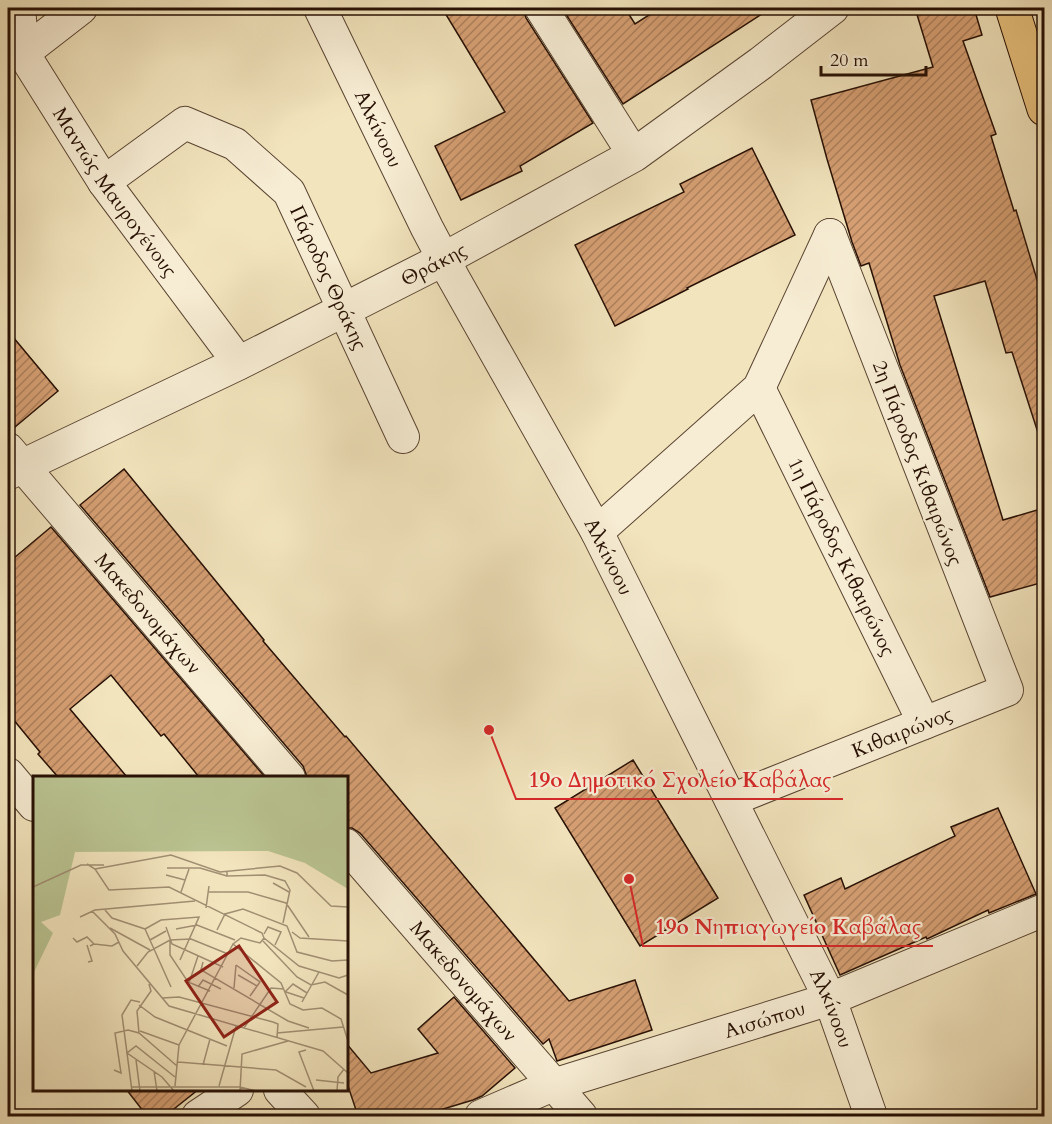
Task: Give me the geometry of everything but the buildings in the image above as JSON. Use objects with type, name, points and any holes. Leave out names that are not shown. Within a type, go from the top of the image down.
[{"type":"main road","points":[[1012,8],[1044,109]]},
{"type":"street","name":"Μαντώς Μαυρογένους","points":[[19,8],[23,53],[104,182],[239,363]]},
{"type":"street","points":[[23,53],[81,8]]},
{"type":"street","name":"Αλκίνοου","points":[[320,8],[453,278],[597,532],[830,999],[871,1116]]},
{"type":"street","points":[[541,8],[634,155]]},
{"type":"street","name":"Θράκης","points":[[12,463],[239,363],[444,259],[634,155],[761,63],[830,8]]},
{"type":"street","name":"Πάροδος Θράκης","points":[[104,182],[185,123],[235,144],[290,192],[403,437]]},
{"type":"street","name":"2η Πάροδος Κιθαιρώνος","points":[[759,388],[830,235],[1007,690]]},
{"type":"street","points":[[597,532],[759,388]]},
{"type":"street","name":"1η Πάροδος Κιθαιρώνος","points":[[759,388],[924,723]]},
{"type":"street","name":"Μακεδονομάχων","points":[[12,463],[288,776]]},
{"type":"street","name":"Κιθαιρώνος","points":[[731,800],[1007,690]]},
{"type":"street","points":[[8,774],[33,805]]},
{"type":"street","name":"Μακεδονομάχων","points":[[348,846],[581,1116]]},
{"type":"street","name":"Αισώπου","points":[[481,1116],[553,1085],[830,999],[1044,910]]},
{"type":"street","points":[[198,1116],[234,1091]]},
{"type":"street","points":[[282,1091],[304,1116]]},
{"type":"place","name":"19ο Δημοτικό Σχολείο Καβάλας","points":[[489,730]]},
{"type":"place","name":"19ο Νηπιαγωγείο Καβάλας","points":[[629,879]]}]
